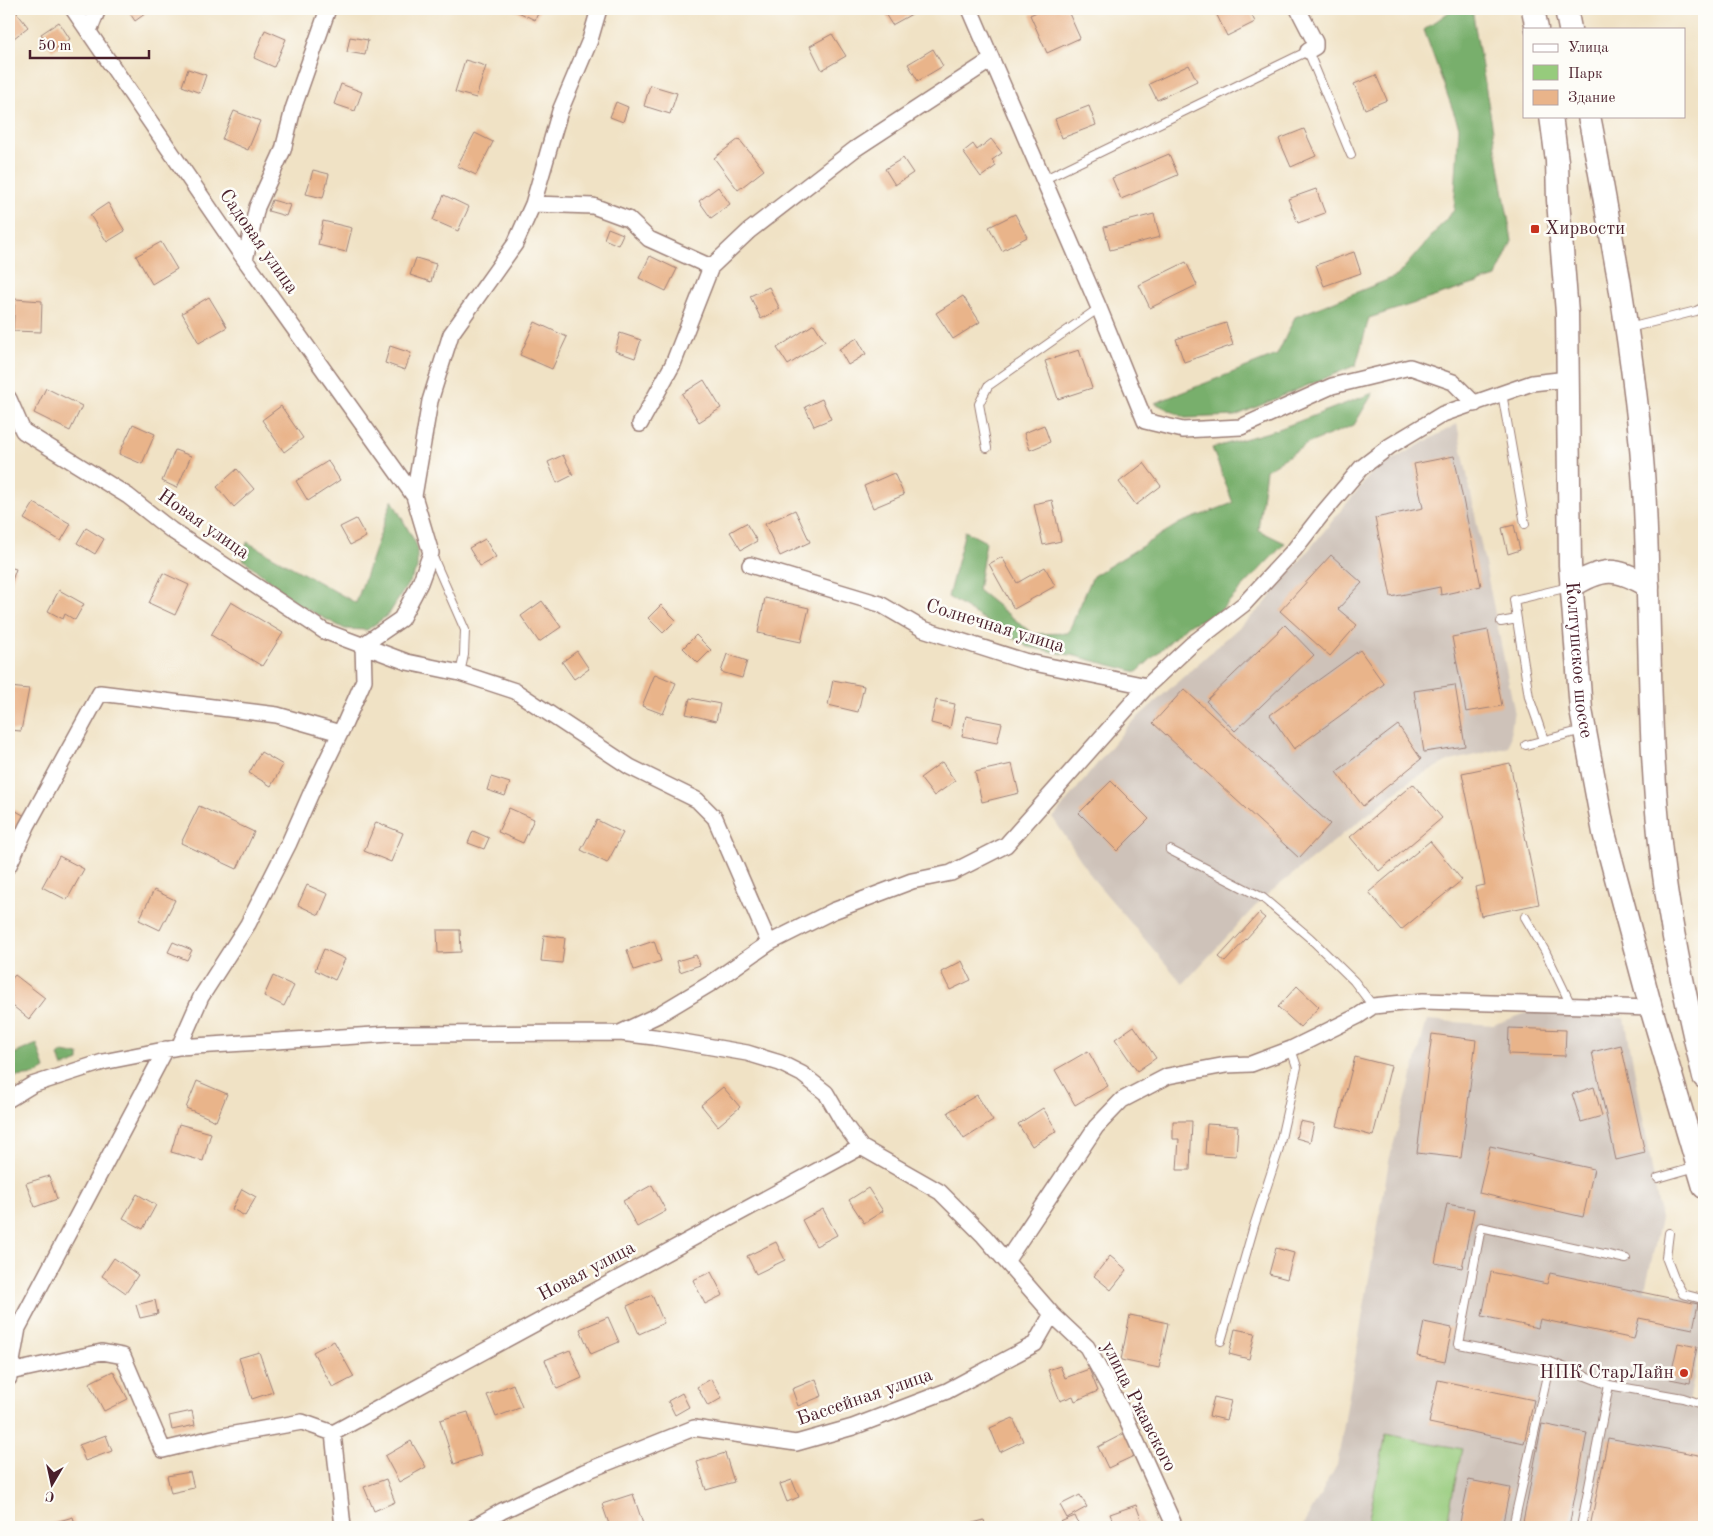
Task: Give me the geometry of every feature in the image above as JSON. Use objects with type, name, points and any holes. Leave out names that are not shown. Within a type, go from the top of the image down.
[{"type":"main road","points":[[1533,9],[1537,28]]},
{"type":"main road","points":[[1566,9],[1570,28]]},
{"type":"main road","name":"Колтушское шоссе","points":[[1551,118],[1557,161],[1558,200],[1567,312],[1571,587],[1584,730],[1604,833],[1701,1177]]},
{"type":"main road","points":[[1589,118],[1601,174],[1627,328],[1639,421],[1644,487],[1649,656],[1661,851],[1684,992],[1704,1077]]},
{"type":"main road","points":[[1571,587],[1589,576],[1610,572],[1630,576],[1648,586]]},
{"type":"street","name":"Садовая улица","points":[[73,9],[245,260],[414,496]]},
{"type":"street","points":[[89,31],[98,9]]},
{"type":"street","points":[[245,260],[257,207],[283,150],[293,109],[328,9]]},
{"type":"street","points":[[344,1527],[332,1432],[302,1422],[218,1437],[163,1450],[123,1356],[102,1352],[9,1375],[18,1328],[201,997],[248,924],[277,867],[364,680],[363,645],[402,619],[420,583],[431,553],[414,496],[430,401],[451,334],[515,244],[533,204],[560,111],[590,40],[599,9]]},
{"type":"street","points":[[970,9],[1099,308],[1145,421],[1183,430],[1241,427],[1332,386],[1410,367],[1453,382],[1475,404]]},
{"type":"street","points":[[1298,9],[1315,42],[1315,47],[1308,51]]},
{"type":"street","points":[[640,424],[673,364],[711,267],[749,230],[855,149],[991,60]]},
{"type":"street","points":[[533,204],[593,206],[628,219],[649,239],[711,267]]},
{"type":"street","points":[[620,1033],[658,1015],[713,982],[769,943],[833,911],[912,881],[952,873],[1006,845],[1148,686],[1191,645],[1244,604],[1294,550],[1361,468],[1390,446],[1443,414],[1532,383],[1568,379]]},
{"type":"street","points":[[9,399],[16,432]]},
{"type":"street","name":"Новая улица","points":[[16,432],[128,496],[171,530],[324,631],[407,662],[460,673],[514,691],[630,767],[698,800],[715,818],[769,943]]},
{"type":"street","name":"Солнечная улица","points":[[750,565],[880,604],[923,629],[1024,661],[1148,686]]},
{"type":"street","points":[[9,865],[27,826],[100,692],[277,716],[340,733]]},
{"type":"street","points":[[1007,1260],[1096,1127],[1122,1100],[1168,1076],[1226,1064],[1251,1064],[1291,1049],[1358,1016],[1373,1006],[1423,1002],[1652,1008]]},
{"type":"street","points":[[9,1099],[32,1085],[103,1062],[173,1048],[390,1034],[620,1033],[747,1053],[780,1063],[802,1074],[826,1093],[844,1124],[861,1147]]},
{"type":"street","points":[[9,1086],[32,1085]]},
{"type":"street","name":"Новая улица","points":[[332,1432],[861,1147]]},
{"type":"street","name":"улица Ржавского","points":[[861,1147],[940,1192],[1007,1260],[1052,1314],[1087,1347],[1124,1414],[1175,1527]]},
{"type":"street","name":"Бассейная улица","points":[[474,1527],[502,1511],[584,1472],[694,1428],[796,1443],[852,1427],[947,1391],[1035,1344],[1052,1314]]},
{"type":"lane","points":[[1043,180],[1308,51],[1351,155]]},
{"type":"lane","points":[[1627,328],[1696,311],[1704,307]]},
{"type":"lane","points":[[987,448],[979,404],[988,386],[1099,308]]},
{"type":"lane","points":[[1502,392],[1526,524]]},
{"type":"lane","points":[[431,553],[465,630],[464,655],[460,673]]},
{"type":"lane","points":[[1544,740],[1529,697],[1514,600],[1571,587]]},
{"type":"lane","points":[[1501,622],[1517,619]]},
{"type":"lane","points":[[1526,745],[1584,730]]},
{"type":"lane","points":[[1170,850],[1263,898],[1310,938],[1354,981],[1373,1006]]},
{"type":"lane","points":[[1525,917],[1571,1005]]},
{"type":"lane","points":[[1221,1341],[1254,1226],[1278,1152],[1297,1068],[1291,1049]]},
{"type":"lane","points":[[1658,1178],[1701,1177]]},
{"type":"lane","points":[[1626,1259],[1481,1227],[1459,1344],[1550,1362],[1609,1385],[1683,1398],[1704,1405]]},
{"type":"lane","points":[[1670,1232],[1666,1257],[1674,1278],[1683,1294],[1703,1299],[1704,1308]]},
{"type":"lane","points":[[1513,1527],[1550,1362]]},
{"type":"lane","points":[[1581,1527],[1609,1385]]},
{"type":"shaded area","points":[[1457,424],[1514,709],[1509,747],[1446,762],[1411,780],[1263,898],[1183,984],[1094,880],[1053,818],[1128,726],[1263,606],[1374,470]]},
{"type":"shaded area","points":[[1532,1011],[1625,1018],[1661,1219],[1645,1289],[1704,1302],[1704,1328],[1688,1407],[1704,1410],[1704,1527],[1302,1527],[1337,1465],[1389,1161],[1427,1020],[1493,1025]]},
{"type":"green space","points":[[1453,9],[1472,9],[1512,241],[1496,277],[1369,318],[1356,365],[1235,416],[1185,418],[1155,403],[1277,355],[1295,317],[1397,276],[1454,210],[1459,127],[1424,30]]},
{"type":"green space","points":[[1373,393],[1354,425],[1307,444],[1266,470],[1258,530],[1285,543],[1218,613],[1188,625],[1137,672],[1075,656],[1028,647],[948,597],[965,531],[986,542],[978,590],[1033,634],[1068,633],[1093,576],[1180,523],[1233,503],[1212,448],[1276,430]]},
{"type":"green space","points":[[392,500],[417,546],[417,569],[389,614],[367,630],[345,629],[297,604],[243,559],[247,542],[356,603]]},
{"type":"green space","points":[[37,1044],[45,1069],[35,1075],[15,1077],[9,1063],[9,1056]]},
{"type":"green space","points":[[63,1052],[79,1055],[79,1061],[63,1067],[58,1056]]},
{"type":"green space","points":[[1386,1434],[1462,1449],[1446,1527],[1367,1527]]},
{"type":"building","points":[[9,9],[14,9],[28,27],[9,42]]},
{"type":"building","points":[[127,9],[147,9],[149,11],[135,21]]},
{"type":"building","points":[[512,9],[540,9],[535,20]]},
{"type":"building","points":[[882,9],[921,9],[892,25]]},
{"type":"building","points":[[1043,9],[1067,9],[1080,38],[1047,53],[1030,15]]},
{"type":"building","points":[[1214,9],[1249,9],[1255,22],[1227,36]]},
{"type":"building","points":[[59,22],[70,39],[52,51],[41,34]]},
{"type":"building","points":[[265,30],[286,39],[274,67],[254,58]]},
{"type":"building","points":[[832,34],[846,56],[822,70],[810,46]]},
{"type":"building","points":[[350,37],[368,40],[365,55],[347,52]]},
{"type":"building","points":[[933,49],[943,66],[918,81],[908,64]]},
{"type":"building","points":[[465,60],[486,66],[476,98],[455,92]]},
{"type":"building","points":[[1189,65],[1197,81],[1157,100],[1149,84]]},
{"type":"building","points":[[188,69],[206,75],[200,93],[182,86]]},
{"type":"building","points":[[1376,75],[1387,100],[1365,109],[1354,84]]},
{"type":"building","points":[[341,84],[362,92],[355,111],[334,104]]},
{"type":"building","points":[[650,85],[677,93],[670,114],[644,106]]},
{"type":"building","points":[[616,102],[628,107],[623,122],[610,117]]},
{"type":"building","points":[[1089,106],[1096,125],[1062,138],[1055,119]]},
{"type":"building","points":[[234,111],[260,121],[248,150],[222,139]]},
{"type":"building","points":[[1304,129],[1316,156],[1291,167],[1279,139]]},
{"type":"building","points":[[475,133],[493,142],[476,175],[457,166]]},
{"type":"building","points":[[739,139],[764,170],[738,190],[714,158]]},
{"type":"building","points":[[991,139],[1002,153],[992,160],[996,166],[981,177],[963,152],[973,144],[977,150]]},
{"type":"building","points":[[1169,154],[1178,175],[1121,199],[1112,178]]},
{"type":"building","points":[[903,158],[913,173],[895,185],[885,169]]},
{"type":"building","points":[[313,170],[329,174],[323,198],[306,194]]},
{"type":"building","points":[[718,187],[730,204],[711,218],[699,201]]},
{"type":"building","points":[[1316,189],[1325,213],[1298,223],[1288,199]]},
{"type":"building","points":[[444,195],[469,207],[458,231],[433,220]]},
{"type":"building","points":[[272,200],[290,205],[286,216],[268,211]]},
{"type":"building","points":[[108,203],[125,231],[107,242],[90,215]]},
{"type":"building","points":[[1015,214],[1027,237],[1002,251],[989,227]]},
{"type":"building","points":[[1154,214],[1160,237],[1110,250],[1104,227]]},
{"type":"building","points":[[323,221],[352,228],[346,252],[318,245]]},
{"type":"building","points":[[608,228],[623,234],[618,245],[604,239]]},
{"type":"building","points":[[161,242],[177,269],[152,284],[136,256]]},
{"type":"building","points":[[1354,252],[1361,273],[1324,286],[1316,265]]},
{"type":"building","points":[[650,256],[677,269],[666,291],[639,278]]},
{"type":"building","points":[[416,258],[436,264],[431,282],[410,275]]},
{"type":"building","points":[[1186,262],[1197,285],[1150,308],[1139,285]]},
{"type":"building","points":[[769,287],[780,309],[761,319],[750,296]]},
{"type":"building","points":[[963,296],[980,322],[953,339],[936,313]]},
{"type":"building","points":[[209,297],[227,327],[199,343],[182,313]]},
{"type":"building","points":[[15,299],[42,301],[41,332],[13,331]]},
{"type":"building","points":[[535,322],[567,337],[552,369],[520,355]]},
{"type":"building","points":[[1226,323],[1233,345],[1184,362],[1176,339]]},
{"type":"building","points":[[814,324],[825,341],[788,365],[777,348]]},
{"type":"building","points":[[620,333],[641,340],[635,358],[615,351]]},
{"type":"building","points":[[857,338],[866,354],[848,365],[839,349]]},
{"type":"building","points":[[390,346],[411,353],[405,370],[385,363]]},
{"type":"building","points":[[1079,350],[1092,388],[1058,399],[1045,361]]},
{"type":"building","points":[[704,380],[721,408],[699,422],[682,394]]},
{"type":"building","points":[[46,388],[82,406],[70,431],[34,413]]},
{"type":"building","points":[[822,399],[831,419],[814,426],[805,407]]},
{"type":"building","points":[[281,406],[303,438],[284,452],[262,420]]},
{"type":"building","points":[[133,424],[155,434],[142,464],[119,454]]},
{"type":"building","points":[[1044,425],[1050,442],[1030,450],[1024,433]]},
{"type":"building","points":[[175,450],[191,456],[177,488],[162,481]]},
{"type":"building","points":[[563,455],[573,475],[557,483],[548,462]]},
{"type":"building","points":[[1454,456],[1481,586],[1441,595],[1440,587],[1391,597],[1375,518],[1423,508],[1414,464]]},
{"type":"building","points":[[328,461],[340,480],[308,501],[296,481]]},
{"type":"building","points":[[1144,463],[1161,486],[1136,505],[1119,482]]},
{"type":"building","points":[[237,469],[254,489],[234,507],[217,487]]},
{"type":"building","points":[[894,473],[904,495],[873,508],[864,486]]},
{"type":"building","points":[[1052,500],[1061,541],[1043,545],[1034,504]]},
{"type":"building","points":[[34,503],[71,524],[61,541],[24,519]]},
{"type":"building","points":[[795,510],[810,542],[780,556],[765,524]]},
{"type":"building","points":[[356,519],[366,537],[350,545],[340,527]]},
{"type":"building","points":[[746,523],[757,541],[741,550],[730,532]]},
{"type":"building","points":[[1514,525],[1520,550],[1508,554],[1502,528]]},
{"type":"building","points":[[86,528],[104,539],[95,554],[77,543]]},
{"type":"building","points":[[485,539],[496,557],[480,566],[469,548]]},
{"type":"building","points":[[1331,555],[1362,583],[1338,609],[1357,625],[1330,656],[1280,611]]},
{"type":"building","points":[[1002,557],[1017,583],[1045,567],[1055,586],[1014,609],[989,564]]},
{"type":"building","points":[[9,567],[16,569],[9,589]]},
{"type":"building","points":[[163,573],[189,585],[175,615],[149,603]]},
{"type":"building","points":[[59,590],[84,604],[75,620],[65,614],[63,619],[48,611]]},
{"type":"building","points":[[765,598],[809,608],[801,642],[758,633]]},
{"type":"building","points":[[542,601],[561,627],[539,642],[521,616]]},
{"type":"building","points":[[231,602],[283,633],[262,666],[211,635]]},
{"type":"building","points":[[661,605],[676,620],[663,633],[648,618]]},
{"type":"building","points":[[1285,625],[1314,655],[1235,731],[1206,701]]},
{"type":"building","points":[[1488,630],[1502,706],[1466,712],[1452,637]]},
{"type":"building","points":[[696,635],[711,650],[698,663],[683,648]]},
{"type":"building","points":[[1360,650],[1384,684],[1294,749],[1270,715]]},
{"type":"building","points":[[577,651],[589,669],[574,679],[562,662]]},
{"type":"building","points":[[727,654],[747,661],[742,678],[721,672]]},
{"type":"building","points":[[655,674],[676,683],[663,714],[642,706]]},
{"type":"building","points":[[833,680],[864,686],[858,712],[828,705]]},
{"type":"building","points":[[1455,685],[1465,746],[1424,752],[1414,691]]},
{"type":"building","points":[[9,687],[29,689],[21,731],[9,730]]},
{"type":"building","points":[[1184,689],[1330,824],[1299,858],[1153,723]]},
{"type":"building","points":[[690,698],[720,704],[716,721],[686,714]]},
{"type":"building","points":[[936,700],[955,704],[950,728],[931,723]]},
{"type":"building","points":[[966,716],[1002,723],[997,743],[962,736]]},
{"type":"building","points":[[1398,725],[1421,759],[1363,806],[1336,772]]},
{"type":"building","points":[[261,752],[283,765],[271,786],[249,773]]},
{"type":"building","points":[[942,762],[955,781],[934,796],[920,778]]},
{"type":"building","points":[[1510,763],[1539,904],[1481,916],[1475,887],[1485,885],[1462,773]]},
{"type":"building","points":[[1012,764],[1019,793],[982,802],[975,772]]},
{"type":"building","points":[[491,777],[510,783],[505,796],[487,790]]},
{"type":"building","points":[[1111,781],[1149,819],[1117,851],[1079,813]]},
{"type":"building","points":[[1413,784],[1442,818],[1379,871],[1350,837]]},
{"type":"building","points":[[199,806],[254,832],[237,869],[181,843]]},
{"type":"building","points":[[9,807],[25,816],[14,836],[9,833]]},
{"type":"building","points":[[509,808],[534,819],[523,843],[498,832]]},
{"type":"building","points":[[597,820],[623,833],[607,863],[581,850]]},
{"type":"building","points":[[376,822],[403,833],[391,862],[364,851]]},
{"type":"building","points":[[473,831],[489,838],[484,849],[468,843]]},
{"type":"building","points":[[1430,841],[1462,880],[1401,930],[1369,892]]},
{"type":"building","points":[[59,856],[84,869],[67,900],[42,887]]},
{"type":"building","points":[[307,885],[328,894],[319,915],[298,905]]},
{"type":"building","points":[[154,890],[175,900],[160,930],[139,920]]},
{"type":"building","points":[[1259,913],[1265,918],[1225,962],[1219,957]]},
{"type":"building","points":[[437,930],[460,930],[461,952],[438,953]]},
{"type":"building","points":[[544,935],[565,938],[562,963],[541,961]]},
{"type":"building","points":[[654,941],[661,961],[634,970],[627,950]]},
{"type":"building","points":[[173,942],[192,950],[187,960],[168,952]]},
{"type":"building","points":[[324,949],[345,959],[335,980],[315,970]]},
{"type":"building","points":[[696,955],[700,965],[680,972],[677,961]]},
{"type":"building","points":[[962,961],[971,980],[950,990],[941,972]]},
{"type":"building","points":[[15,975],[45,998],[29,1019],[9,1003],[9,982]]},
{"type":"building","points":[[273,976],[294,986],[284,1006],[264,996]]},
{"type":"building","points":[[1297,986],[1319,1007],[1300,1027],[1278,1007]]},
{"type":"building","points":[[1134,1026],[1156,1058],[1137,1071],[1115,1039]]},
{"type":"building","points":[[1509,1028],[1566,1030],[1565,1056],[1508,1054]]},
{"type":"building","points":[[1432,1034],[1476,1040],[1461,1158],[1417,1153]]},
{"type":"building","points":[[1621,1045],[1645,1153],[1616,1160],[1592,1052]]},
{"type":"building","points":[[1088,1051],[1108,1086],[1075,1105],[1055,1070]]},
{"type":"building","points":[[1355,1057],[1391,1066],[1373,1136],[1337,1126]]},
{"type":"building","points":[[197,1081],[227,1094],[216,1121],[186,1108]]},
{"type":"building","points":[[723,1087],[740,1107],[718,1126],[701,1105]]},
{"type":"building","points":[[1594,1087],[1602,1116],[1581,1122],[1572,1094]]},
{"type":"building","points":[[977,1095],[993,1121],[964,1139],[948,1112]]},
{"type":"building","points":[[1043,1108],[1057,1131],[1032,1146],[1018,1124]]},
{"type":"building","points":[[1173,1121],[1192,1121],[1190,1170],[1177,1170],[1179,1139],[1173,1139]]},
{"type":"building","points":[[1300,1121],[1314,1124],[1310,1142],[1296,1138]]},
{"type":"building","points":[[179,1124],[211,1133],[203,1161],[171,1152]]},
{"type":"building","points":[[1207,1124],[1238,1126],[1236,1156],[1205,1154]]},
{"type":"building","points":[[1490,1146],[1594,1169],[1583,1217],[1479,1193]]},
{"type":"building","points":[[49,1176],[57,1199],[35,1207],[26,1183]]},
{"type":"building","points":[[652,1185],[666,1211],[637,1227],[623,1201]]},
{"type":"building","points":[[868,1188],[883,1211],[864,1223],[849,1200]]},
{"type":"building","points":[[242,1189],[256,1197],[245,1216],[232,1209]]},
{"type":"building","points":[[137,1194],[156,1205],[143,1229],[123,1218]]},
{"type":"building","points":[[1447,1204],[1474,1209],[1462,1268],[1435,1263]]},
{"type":"building","points":[[823,1209],[837,1235],[816,1246],[802,1220]]},
{"type":"building","points":[[776,1242],[785,1260],[756,1274],[747,1256]]},
{"type":"building","points":[[1276,1248],[1294,1253],[1287,1279],[1269,1274]]},
{"type":"building","points":[[1110,1256],[1127,1270],[1111,1290],[1094,1276]]},
{"type":"building","points":[[114,1258],[138,1275],[126,1293],[102,1276]]},
{"type":"building","points":[[711,1272],[723,1295],[705,1304],[693,1280]]},
{"type":"building","points":[[1491,1272],[1547,1284],[1550,1273],[1698,1304],[1693,1329],[1639,1318],[1634,1339],[1540,1319],[1538,1328],[1482,1316]]},
{"type":"building","points":[[652,1295],[664,1323],[639,1334],[627,1306]]},
{"type":"building","points":[[155,1300],[158,1314],[140,1318],[136,1305]]},
{"type":"building","points":[[1130,1315],[1168,1323],[1159,1368],[1121,1360]]},
{"type":"building","points":[[608,1317],[619,1342],[591,1354],[580,1329]]},
{"type":"building","points":[[1424,1322],[1452,1328],[1445,1362],[1417,1356]]},
{"type":"building","points":[[1235,1329],[1255,1333],[1249,1359],[1229,1354]]},
{"type":"building","points":[[334,1341],[354,1377],[333,1388],[313,1352]]},
{"type":"building","points":[[1678,1343],[1697,1347],[1690,1383],[1670,1379]]},
{"type":"building","points":[[570,1350],[582,1378],[557,1389],[545,1360]]},
{"type":"building","points":[[259,1352],[273,1392],[252,1399],[239,1358]]},
{"type":"building","points":[[1060,1366],[1065,1378],[1089,1369],[1098,1391],[1075,1401],[1073,1396],[1060,1401],[1048,1370]]},
{"type":"building","points":[[113,1371],[128,1399],[104,1411],[89,1383]]},
{"type":"building","points":[[711,1379],[722,1398],[708,1406],[697,1387]]},
{"type":"building","points":[[816,1379],[822,1396],[798,1406],[792,1389]]},
{"type":"building","points":[[1438,1380],[1534,1400],[1524,1443],[1429,1423]]},
{"type":"building","points":[[513,1384],[522,1407],[496,1417],[487,1395]]},
{"type":"building","points":[[682,1393],[689,1407],[675,1415],[668,1401]]},
{"type":"building","points":[[1214,1397],[1231,1401],[1226,1420],[1209,1416]]},
{"type":"building","points":[[192,1411],[195,1425],[172,1430],[169,1416]]},
{"type":"building","points":[[468,1412],[481,1455],[454,1464],[440,1420]]},
{"type":"building","points":[[1013,1418],[1023,1441],[1000,1452],[990,1428]]},
{"type":"building","points":[[1542,1424],[1587,1433],[1569,1527],[1522,1527]]},
{"type":"building","points":[[1125,1433],[1136,1455],[1108,1468],[1098,1447]]},
{"type":"building","points":[[106,1435],[112,1451],[85,1461],[79,1445]]},
{"type":"building","points":[[1608,1438],[1704,1456],[1704,1527],[1590,1527]]},
{"type":"building","points":[[411,1441],[426,1467],[399,1482],[385,1456]]},
{"type":"building","points":[[725,1453],[734,1482],[706,1490],[697,1462]]},
{"type":"building","points":[[190,1472],[194,1488],[171,1493],[167,1476]]},
{"type":"building","points":[[386,1479],[395,1502],[374,1511],[364,1487]]},
{"type":"building","points":[[792,1480],[799,1497],[787,1502],[780,1484]]},
{"type":"building","points":[[1469,1480],[1510,1488],[1502,1527],[1459,1527]]},
{"type":"building","points":[[633,1494],[644,1527],[610,1527],[602,1504]]},
{"type":"building","points":[[1080,1495],[1087,1507],[1067,1518],[1060,1505]]},
{"type":"building","points":[[1136,1505],[1144,1527],[1115,1527],[1110,1514]]},
{"type":"building","points":[[1075,1516],[1080,1527],[1050,1527],[1050,1526]]},
{"type":"building","points":[[73,1517],[76,1527],[38,1527]]},
{"type":"building","points":[[984,1520],[986,1527],[958,1527]]},
{"type":"place","name":"Хирвости","points":[[1535,229]]},
{"type":"place","name":"НПК СтарЛайн","points":[[1684,1373]]}]
